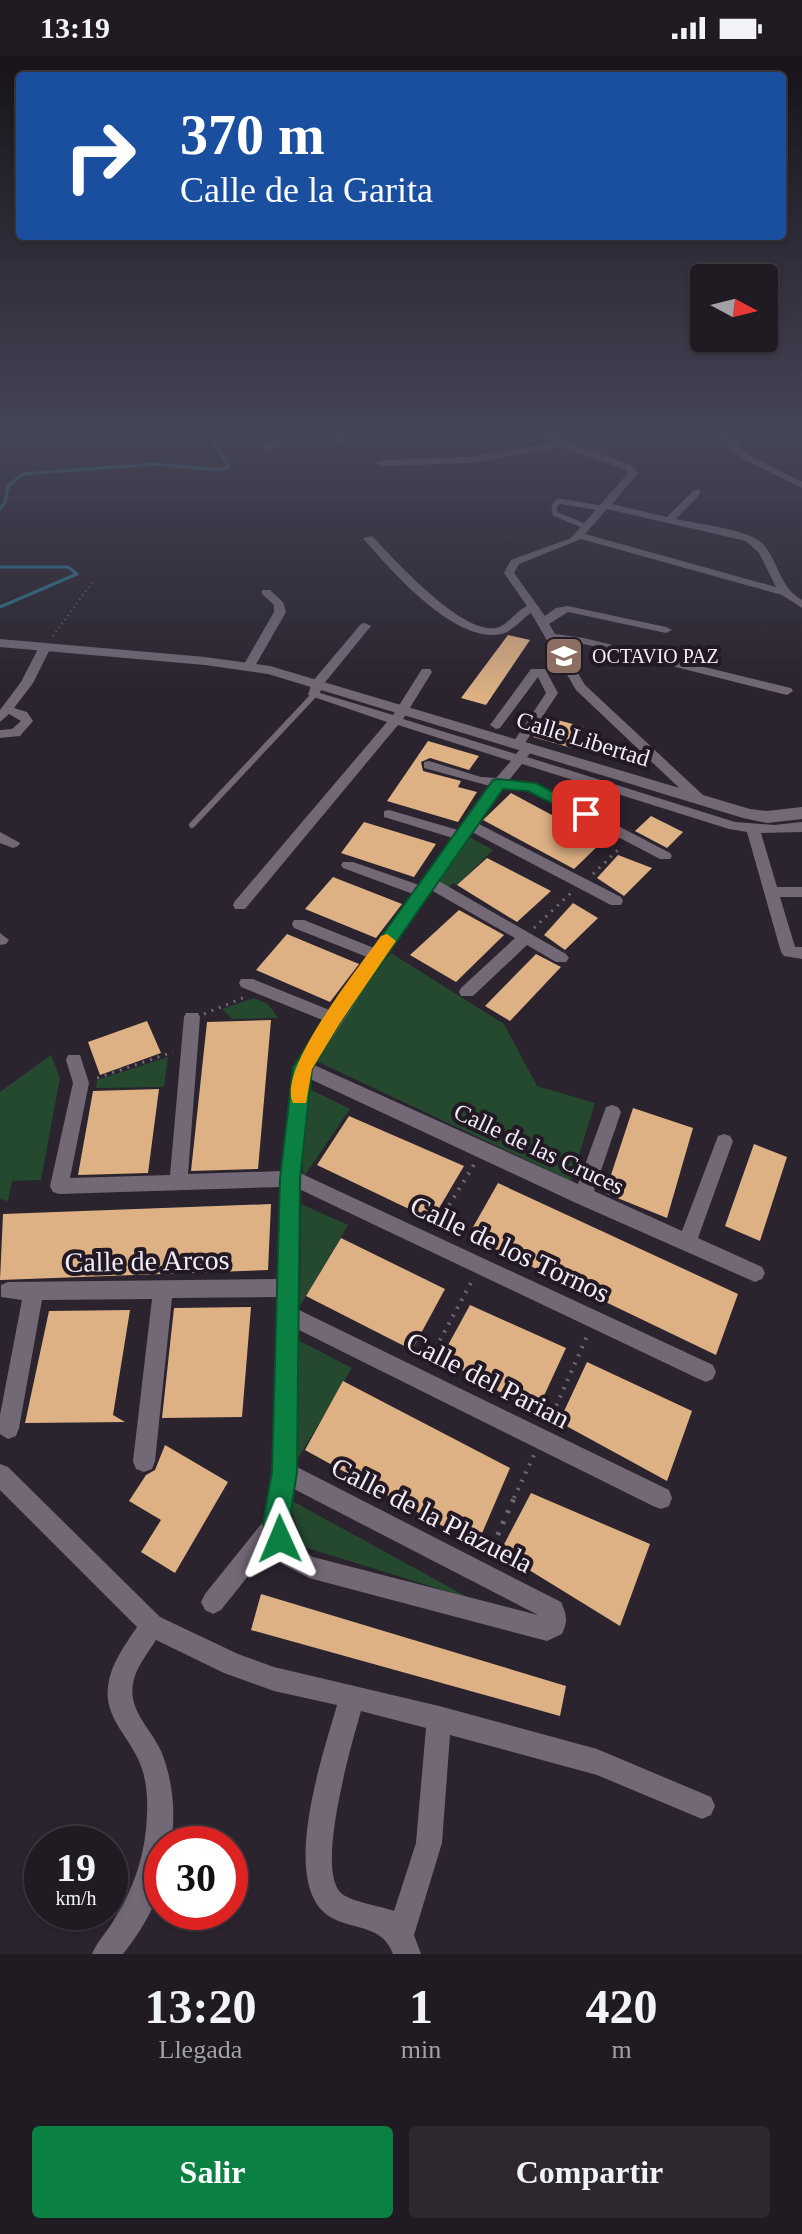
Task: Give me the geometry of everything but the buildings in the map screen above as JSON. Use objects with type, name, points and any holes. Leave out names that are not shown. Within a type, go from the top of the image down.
[{"type":"main road","name":"Calle Libertad","points":[[0,643],[249,666],[399,715],[698,798],[751,822],[802,813]]},
{"type":"street","points":[[592,521],[584,532],[566,544],[529,555],[511,565],[511,580],[534,608],[580,687],[698,798]]},
{"type":"street","points":[[671,521],[756,542],[783,592]]},
{"type":"street","points":[[584,532],[783,592],[802,605]]},
{"type":"street","points":[[368,538],[419,589],[474,628],[501,630],[512,624],[521,612],[534,608]]},
{"type":"street","points":[[249,666],[280,612],[279,604],[266,592]]},
{"type":"street","points":[[543,623],[560,610],[568,609],[666,630]]},
{"type":"street","points":[[315,690],[365,626]]},
{"type":"street","points":[[550,637],[584,641],[787,691]]},
{"type":"street","points":[[4,714],[27,683],[45,647]]},
{"type":"street","points":[[240,905],[399,715],[426,672]]},
{"type":"street","points":[[496,725],[535,672],[541,672],[552,693],[520,785]]},
{"type":"street","points":[[0,734],[16,733],[27,721],[23,715],[4,714]]},
{"type":"street","points":[[213,1602],[276,1523],[284,1472],[290,1179],[303,1068],[333,1018],[498,784],[529,753]]},
{"type":"street","points":[[529,753],[751,822],[802,827]]},
{"type":"street","points":[[429,765],[498,784],[540,790],[665,856]]},
{"type":"street","points":[[389,814],[466,830],[616,901]]},
{"type":"street","points":[[751,822],[772,892],[796,953]]},
{"type":"street","points":[[348,865],[426,887],[561,958]]},
{"type":"street","points":[[772,892],[802,892]]},
{"type":"street","points":[[299,924],[377,955]]},
{"type":"street","points":[[467,992],[526,937]]},
{"type":"street","points":[[247,983],[333,1018]]},
{"type":"street","points":[[178,1182],[192,1017]]},
{"type":"street","points":[[74,1060],[81,1083],[59,1186],[290,1179]]},
{"type":"street","name":"Calle de las Cruces","points":[[303,1068],[755,1273]]},
{"type":"street","points":[[583,1197],[612,1112]]},
{"type":"street","points":[[687,1242],[724,1141]]},
{"type":"street","name":"Calle de los Tornos","points":[[290,1179],[706,1372]]},
{"type":"street","name":"Calle de Arcos","points":[[8,1291],[287,1288]]},
{"type":"street","points":[[144,1461],[163,1289]]},
{"type":"street","points":[[8,1428],[34,1291]]},
{"type":"street","name":"Calle del Parian","points":[[287,1314],[422,1376],[542,1440],[661,1498]]},
{"type":"street","name":"Calle de la Plazuela","points":[[276,1523],[286,1554],[309,1567],[547,1629],[554,1626],[556,1619],[553,1610],[284,1472]]},
{"type":"street","points":[[0,1475],[152,1625],[233,1664],[274,1679],[439,1718],[597,1762],[702,1806]]},
{"type":"street","points":[[106,1954],[141,1904],[155,1862],[160,1806],[157,1780],[150,1756],[123,1711],[120,1698],[120,1684],[152,1625]]},
{"type":"street","points":[[352,1696],[327,1796],[318,1861],[321,1890],[332,1903],[391,1924],[404,1944]]},
{"type":"street","points":[[404,1944],[429,1843],[439,1718]]},
{"type":"lane","points":[[566,521],[584,532]]},
{"type":"lane","points":[[192,825],[315,690]]},
{"type":"path","points":[[45,647],[93,581]]},
{"type":"path","points":[[526,937],[631,839]]},
{"type":"path","points":[[192,1017],[264,989]]},
{"type":"path","points":[[81,1083],[188,1047]]},
{"type":"path","points":[[427,1240],[483,1150]]},
{"type":"path","points":[[422,1376],[482,1266]]},
{"type":"green space","points":[[469,837],[493,850],[457,885],[453,883],[448,888],[436,882]]},
{"type":"green space","points":[[391,953],[504,1024],[537,1086],[595,1103],[571,1181],[310,1058]]},
{"type":"green space","points":[[254,998],[268,1004],[278,1018],[232,1019],[222,1009]]},
{"type":"green space","points":[[51,1055],[60,1078],[41,1180],[12,1181],[8,1201],[0,1199],[0,1092]]},
{"type":"green space","points":[[168,1057],[164,1087],[96,1088],[97,1080]]},
{"type":"green space","points":[[303,1086],[350,1109],[303,1178]]},
{"type":"green space","points":[[301,1204],[348,1225],[300,1306]]},
{"type":"green space","points":[[296,1339],[352,1368],[296,1462]]},
{"type":"green space","points":[[287,1498],[469,1598],[304,1547]]},
{"type":"waterway","points":[[0,567],[68,567],[77,574],[0,607]]},
{"type":"slow traffic","points":[[299,1097],[303,1068],[333,1018],[387,941]]},
{"type":"place","name":"OCTAVIO PAZ","points":[[564,656]]},
{"type":"route","points":[[280,1539],[276,1523],[284,1472],[290,1179],[303,1068],[333,1018],[498,784],[531,786],[586,814]]}]
